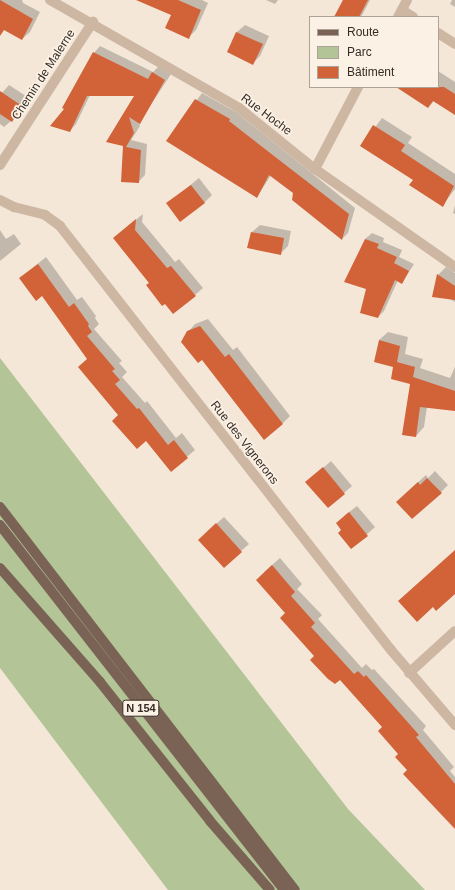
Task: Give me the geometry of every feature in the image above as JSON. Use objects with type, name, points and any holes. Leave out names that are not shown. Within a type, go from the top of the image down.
[{"type":"main road","name":"N 154","points":[[0,506],[295,890]]},
{"type":"main road","name":"N 154","points":[[0,525],[284,890]]},
{"type":"main road","points":[[0,568],[100,682],[210,821],[270,890]]},
{"type":"street","name":"Rue Hoche","points":[[50,0],[93,22],[238,108],[315,169],[455,267]]},
{"type":"street","points":[[407,0],[400,13],[410,16]]},
{"type":"street","name":"Chemin de Malerne","points":[[1,163],[93,22]]},
{"type":"street","points":[[439,34],[455,44]]},
{"type":"street","points":[[315,169],[357,88]]},
{"type":"street","name":"Rue des Vignerons","points":[[0,200],[14,208],[45,215],[60,226],[410,673],[455,725]]},
{"type":"street","points":[[410,673],[455,632]]},
{"type":"green space","points":[[0,358],[348,809],[425,890],[168,890],[0,668]]},
{"type":"building","points":[[0,0],[33,19],[22,40],[4,30],[0,36]]},
{"type":"building","points":[[136,0],[178,0],[201,10],[189,39],[165,28],[171,15]]},
{"type":"building","points":[[343,0],[368,0],[360,16],[335,16]]},
{"type":"building","points":[[236,32],[263,44],[253,65],[227,52]]},
{"type":"building","points":[[93,52],[148,79],[152,72],[165,80],[140,124],[129,117],[134,133],[126,147],[141,150],[139,183],[121,182],[123,146],[106,142],[134,96],[87,96],[70,132],[50,126],[64,109],[62,108]]},
{"type":"building","points":[[444,87],[455,94],[455,115],[433,101],[428,108],[398,88]]},
{"type":"building","points":[[0,91],[22,106],[12,122],[0,114]]},
{"type":"building","points":[[195,99],[230,119],[229,121],[349,214],[342,240],[292,200],[293,193],[269,175],[257,198],[166,141]]},
{"type":"building","points":[[373,125],[405,145],[401,151],[454,186],[443,207],[409,185],[413,180],[360,146]]},
{"type":"building","points":[[191,185],[205,203],[180,222],[166,203]]},
{"type":"building","points":[[136,219],[135,230],[167,268],[171,266],[196,296],[173,314],[165,304],[162,306],[146,285],[149,283],[113,238]]},
{"type":"building","points":[[251,232],[284,238],[281,255],[247,248]]},
{"type":"building","points":[[365,239],[379,244],[377,248],[397,257],[394,263],[409,271],[402,284],[395,280],[378,318],[360,313],[366,289],[344,282]]},
{"type":"building","points":[[38,264],[69,307],[74,303],[89,324],[88,326],[92,332],[87,336],[115,369],[112,371],[120,380],[115,384],[137,409],[139,408],[168,445],[174,440],[188,458],[171,472],[146,441],[137,449],[112,421],[118,415],[78,367],[87,359],[42,296],[36,301],[19,278]]},
{"type":"building","points":[[437,274],[455,286],[455,300],[432,297]]},
{"type":"building","points":[[200,326],[225,357],[229,354],[283,424],[264,440],[202,360],[198,363],[181,342],[187,331]]},
{"type":"building","points":[[379,340],[400,346],[397,362],[415,367],[413,377],[455,391],[455,411],[420,407],[416,437],[402,435],[410,384],[391,379],[393,367],[374,362]]},
{"type":"building","points":[[323,467],[345,494],[328,508],[305,482]]},
{"type":"building","points":[[427,478],[442,493],[412,519],[396,502],[418,482],[420,485]]},
{"type":"building","points":[[349,512],[368,536],[351,549],[338,533],[341,530],[336,523]]},
{"type":"building","points":[[216,523],[242,552],[224,568],[198,540]]},
{"type":"building","points":[[455,550],[455,594],[436,611],[433,607],[417,622],[398,601]]},
{"type":"building","points":[[272,565],[295,592],[291,596],[315,623],[311,627],[354,674],[358,671],[364,677],[366,675],[419,735],[416,737],[455,784],[455,829],[403,774],[407,770],[395,757],[398,754],[378,731],[382,727],[340,680],[335,684],[328,679],[310,660],[314,656],[280,618],[285,613],[256,580]]}]
